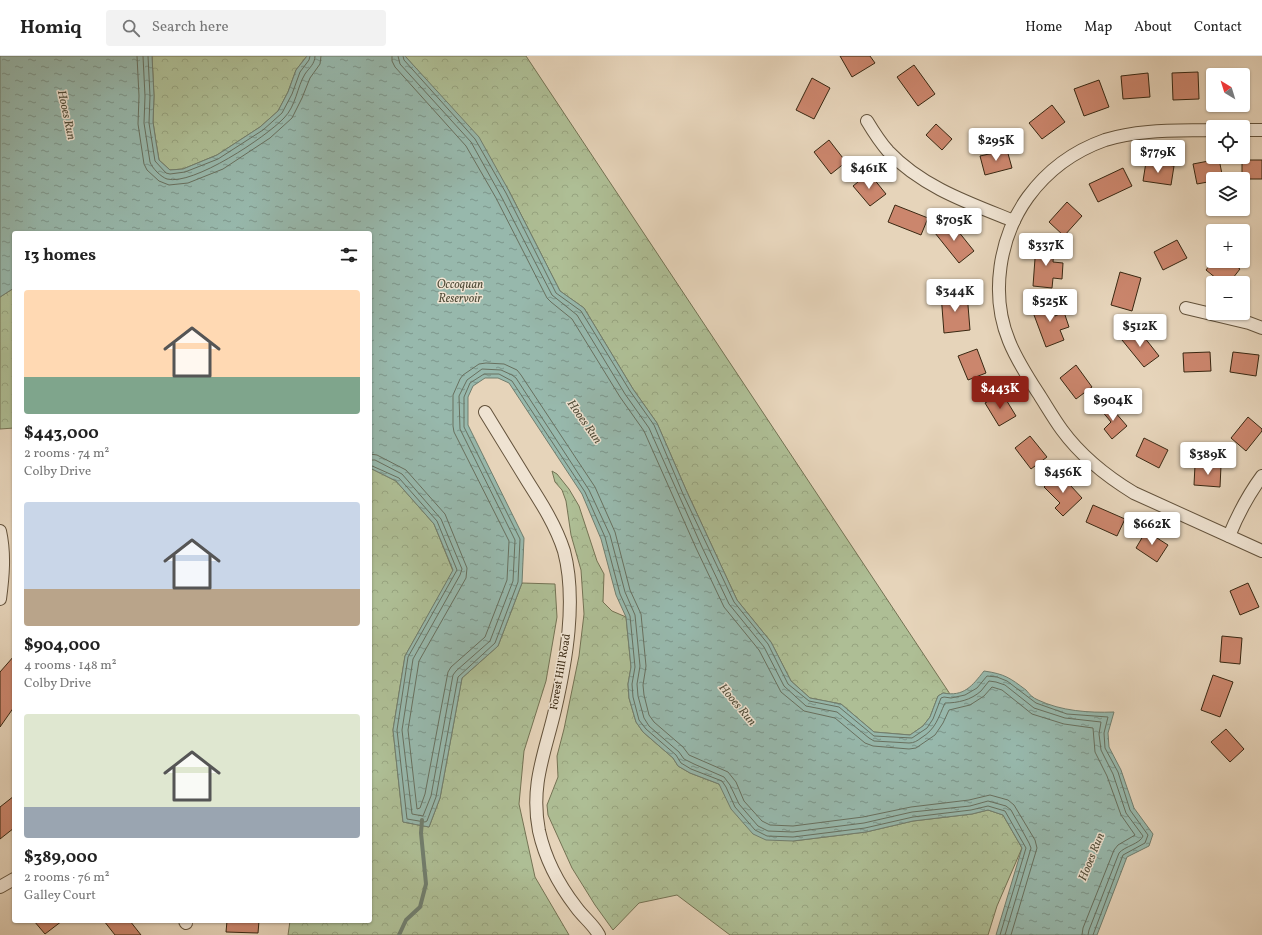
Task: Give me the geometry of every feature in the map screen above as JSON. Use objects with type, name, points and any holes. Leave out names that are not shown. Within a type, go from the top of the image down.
[{"type":"street","points":[[867,121],[888,151],[930,185],[947,194],[1014,221]]},
{"type":"street","points":[[1206,130],[1147,132],[1120,136],[1083,150],[1055,168],[1036,187],[1023,204],[1014,221],[1006,242],[1000,277],[1002,319],[1008,340],[1017,359],[1062,430],[1096,467],[1134,493],[1262,551]]},
{"type":"street","points":[[1250,130],[1262,130]]},
{"type":"street","points":[[1186,308],[1219,315],[1262,328]]},
{"type":"street","name":"Forest Hill Road","points":[[485,412],[554,525],[563,550],[568,573],[570,595],[569,618],[563,667],[555,710],[539,769],[536,786],[536,811],[539,832],[551,866],[576,908],[599,935]]},
{"type":"street","points":[[1229,536],[1238,514],[1262,476]]},
{"type":"street","points":[[0,531],[3,556],[3,579],[0,599]]},
{"type":"street","points":[[0,887],[12,880]]},
{"type":"green space","points":[[152,56],[307,56],[296,70],[288,92],[278,111],[260,127],[217,155],[183,169],[170,170],[159,160],[156,142],[153,122],[154,96]]},
{"type":"green space","points":[[405,56],[526,56],[950,694],[943,693],[938,696],[930,717],[923,726],[910,735],[874,732],[841,704],[810,698],[791,681],[771,642],[737,600],[657,423],[633,389],[584,308],[560,291],[509,191],[433,88]]},
{"type":"green space","points":[[12,289],[12,428],[0,429],[0,297]]},
{"type":"green space","points":[[372,469],[396,481],[434,524],[453,571],[405,656],[393,730],[403,822],[429,827],[440,798],[462,678],[498,646],[522,583],[555,584],[557,617],[546,681],[524,751],[519,804],[535,877],[569,935],[288,935],[290,923],[372,923]]},
{"type":"green space","points":[[552,471],[557,474],[569,489],[579,506],[597,561],[604,574],[603,602],[612,611],[626,617],[631,667],[628,684],[629,698],[636,722],[643,732],[673,758],[678,766],[690,773],[719,784],[722,789],[793,841],[866,832],[913,821],[972,814],[988,810],[1003,815],[1022,848],[997,906],[988,935],[730,935],[677,895],[639,903],[613,930],[595,905],[572,868],[548,815],[547,805],[558,777],[557,756],[579,656],[584,614],[581,570],[571,535],[566,501],[562,490],[555,482]]},
{"type":"water","name":"Occoquan Reservoir","points":[[0,56],[152,56],[154,96],[153,122],[156,142],[159,160],[170,170],[183,169],[217,155],[260,127],[278,111],[288,92],[296,70],[307,56],[405,56],[479,137],[509,191],[560,291],[584,308],[633,389],[657,423],[737,600],[771,642],[791,681],[810,698],[841,704],[874,732],[910,735],[923,726],[930,717],[938,696],[943,693],[950,694],[962,692],[971,686],[984,671],[1007,677],[1016,682],[1034,698],[1056,707],[1085,712],[1114,712],[1108,733],[1109,747],[1121,770],[1134,808],[1153,834],[1149,846],[1127,857],[1097,935],[996,935],[1022,848],[1003,815],[988,810],[972,814],[913,821],[866,832],[793,841],[766,840],[753,834],[731,809],[719,784],[690,773],[678,766],[673,758],[643,732],[636,722],[629,698],[628,684],[631,667],[626,617],[616,595],[601,539],[582,494],[509,383],[498,378],[485,378],[473,386],[468,397],[468,425],[524,538],[522,583],[498,646],[462,678],[440,798],[429,827],[403,822],[393,730],[405,656],[453,570],[434,524],[396,481],[372,469],[372,231],[12,231],[12,289],[0,297]]},
{"type":"building","points":[[840,56],[870,56],[875,63],[852,77]]},
{"type":"building","points":[[914,65],[935,94],[918,106],[897,77]]},
{"type":"building","points":[[1198,72],[1199,99],[1173,100],[1172,73]]},
{"type":"building","points":[[1148,73],[1150,97],[1123,99],[1121,76]]},
{"type":"building","points":[[812,78],[830,88],[814,119],[796,110]]},
{"type":"building","points":[[1099,80],[1109,107],[1084,116],[1074,89]]},
{"type":"building","points":[[1052,105],[1065,122],[1042,139],[1029,123]]},
{"type":"building","points":[[936,124],[952,139],[942,150],[926,135]]},
{"type":"building","points":[[829,140],[846,162],[831,174],[814,152]]},
{"type":"building","points":[[1007,150],[1012,168],[985,175],[980,156]]},
{"type":"building","points":[[1250,160],[1262,160],[1262,179],[1250,179],[1250,172],[1242,172],[1242,164],[1250,164]]},
{"type":"building","points":[[1146,162],[1174,166],[1171,185],[1143,181]]},
{"type":"building","points":[[1206,162],[1206,164],[1220,164],[1222,172],[1206,172],[1206,182],[1197,184],[1193,164]]},
{"type":"building","points":[[1123,168],[1132,186],[1098,202],[1089,184]]},
{"type":"building","points":[[869,173],[886,194],[870,206],[853,186]]},
{"type":"building","points":[[1067,202],[1082,216],[1064,236],[1049,222]]},
{"type":"building","points":[[895,205],[928,218],[921,235],[888,222]]},
{"type":"building","points":[[950,221],[974,251],[959,263],[935,233]]},
{"type":"building","points":[[1177,240],[1187,258],[1163,270],[1154,252]]},
{"type":"building","points":[[1036,245],[1054,247],[1053,262],[1063,263],[1062,279],[1053,278],[1052,288],[1033,286]]},
{"type":"building","points":[[1208,268],[1240,269],[1234,276],[1213,276],[1206,270]]},
{"type":"building","points":[[1120,272],[1141,278],[1132,311],[1111,305]]},
{"type":"building","points":[[967,293],[970,330],[944,333],[941,294]]},
{"type":"building","points":[[1049,300],[1055,316],[1064,312],[1069,327],[1060,330],[1064,340],[1046,347],[1031,307]]},
{"type":"building","points":[[1137,328],[1159,356],[1144,367],[1122,340]]},
{"type":"building","points":[[977,349],[986,373],[968,380],[958,356]]},
{"type":"building","points":[[1210,352],[1211,371],[1184,372],[1183,353]]},
{"type":"building","points":[[1233,352],[1259,355],[1256,376],[1230,372]]},
{"type":"building","points":[[1076,365],[1092,387],[1076,399],[1060,378]]},
{"type":"building","points":[[1002,393],[1016,416],[999,426],[985,403]]},
{"type":"building","points":[[1108,404],[1127,426],[1112,439],[1104,429],[1111,422],[1101,410]]},
{"type":"building","points":[[1248,417],[1262,429],[1262,431],[1246,451],[1231,438]]},
{"type":"building","points":[[1030,436],[1047,457],[1031,469],[1015,448]]},
{"type":"building","points":[[1144,438],[1168,450],[1159,468],[1136,456]]},
{"type":"building","points":[[1195,465],[1221,466],[1220,487],[1194,485]]},
{"type":"building","points":[[1059,473],[1082,498],[1063,516],[1055,508],[1060,503],[1044,487]]},
{"type":"building","points":[[1093,505],[1125,519],[1117,536],[1086,522]]},
{"type":"building","points":[[1146,531],[1168,545],[1157,562],[1136,548]]},
{"type":"building","points":[[1248,583],[1259,607],[1240,615],[1230,591]]},
{"type":"building","points":[[1222,636],[1242,638],[1240,664],[1220,662]]},
{"type":"building","points":[[12,658],[12,710],[0,727],[0,672]]},
{"type":"building","points":[[1213,675],[1233,682],[1220,717],[1201,710]]},
{"type":"building","points":[[1226,729],[1244,749],[1230,762],[1211,742]]},
{"type":"building","points":[[12,798],[12,830],[0,839],[0,807]]},
{"type":"building","points":[[36,923],[59,923],[45,934]]},
{"type":"building","points":[[106,923],[132,923],[141,935],[115,935]]},
{"type":"building","points":[[227,923],[259,923],[258,933],[226,932]]},
{"type":"waterway","points":[[399,935],[406,920],[420,907],[426,884],[421,833],[422,820]]},
{"type":"water label","name":"Hooes Run","points":[[66,115]]},
{"type":"water label","name":"Hooes Run","points":[[584,422]]},
{"type":"water label","name":"Hooes Run","points":[[737,705]]},
{"type":"water label","name":"Hooes Run","points":[[1092,857]]}]
